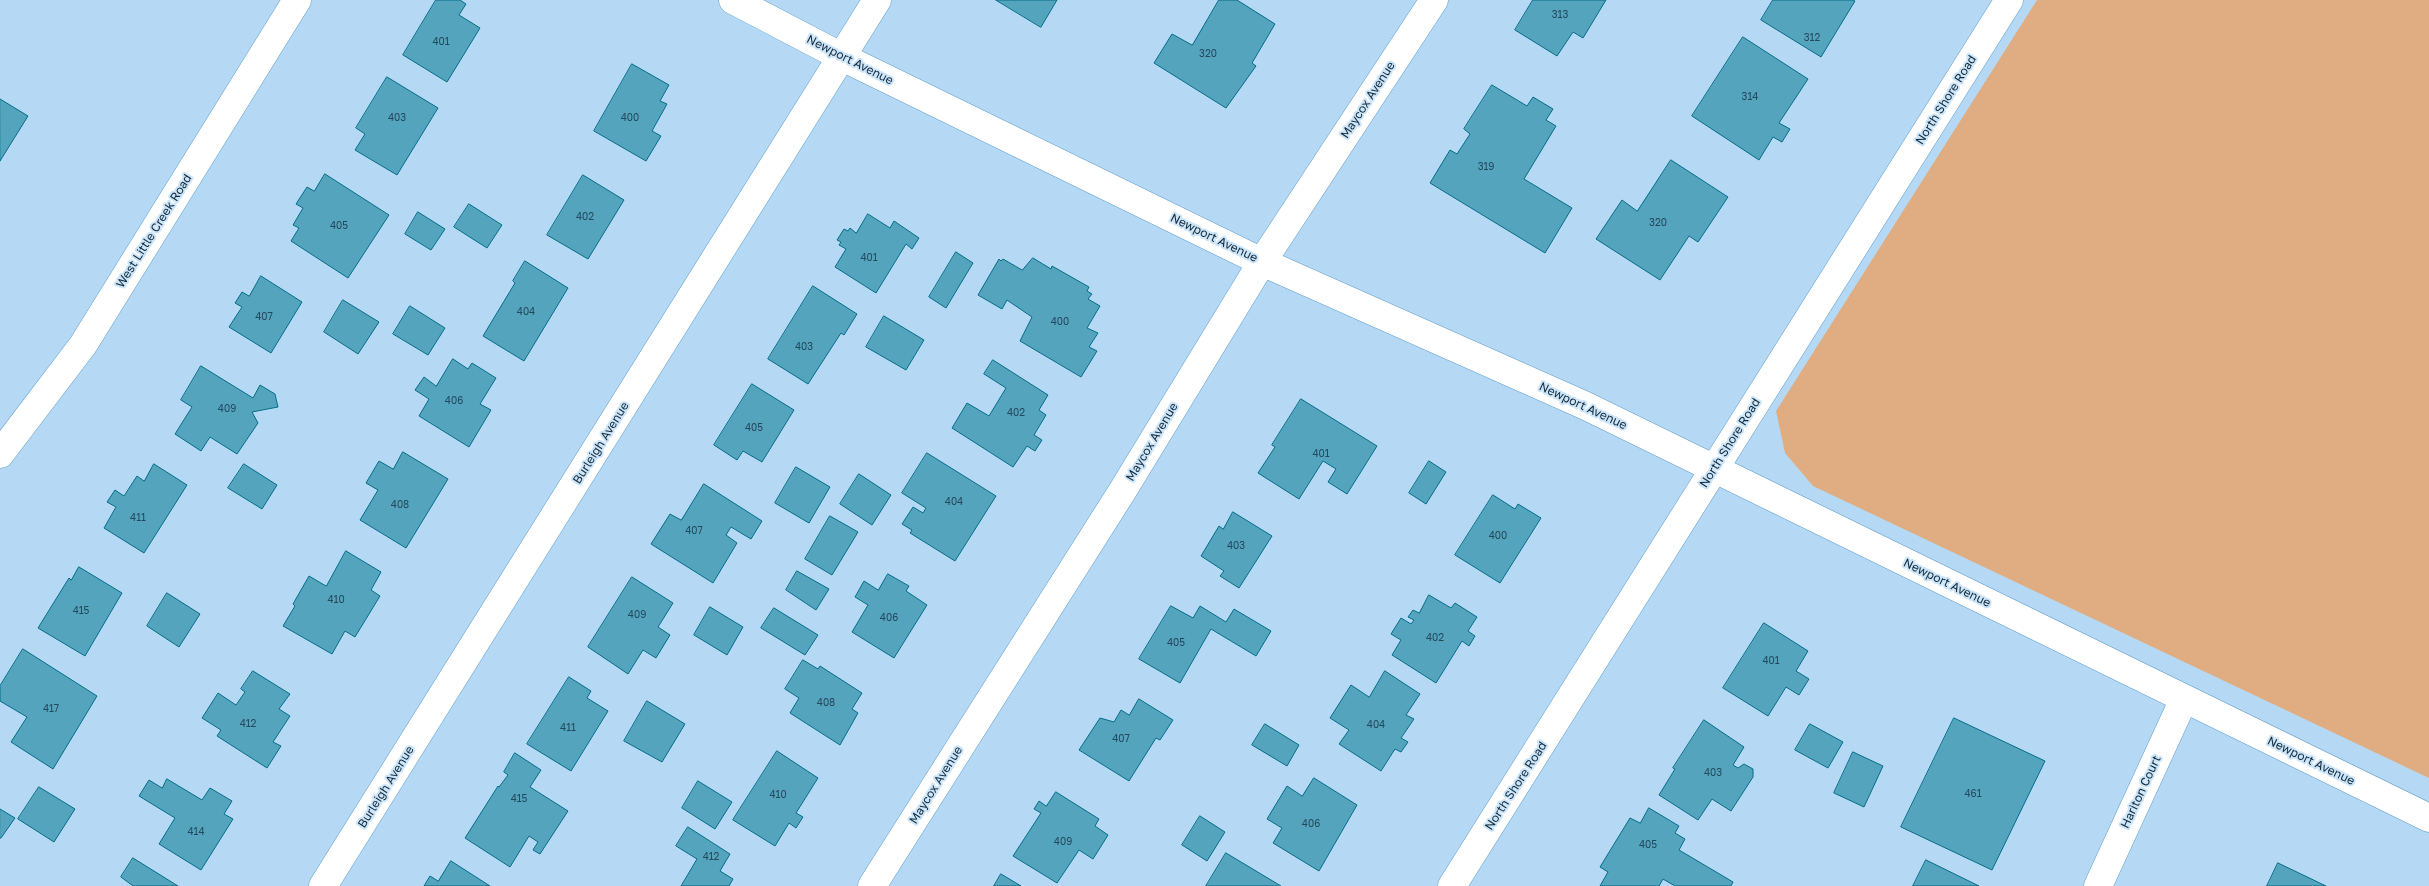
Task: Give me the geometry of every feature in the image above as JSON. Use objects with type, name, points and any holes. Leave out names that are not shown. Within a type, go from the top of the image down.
[{"type":"street","name":"West Little Creek Road","points":[[0,454],[83,345],[297,0]]},
{"type":"street","name":"Newport Avenue","points":[[733,0],[842,57],[1262,262],[1586,406],[2429,818]]},
{"type":"street","name":"Burleigh Avenue","points":[[323,886],[877,0]]},
{"type":"street","name":"Maycox Avenue","points":[[872,886],[1123,490],[1262,262],[1434,0]]},
{"type":"street","name":"North Shore Road","points":[[1452,886],[2009,0]]},
{"type":"street","name":"Hariton Court","points":[[2098,886],[2184,699]]},
{"type":"shaded area","points":[[2037,0],[2429,0],[2429,778],[1813,486],[1785,453],[1776,411]]},
{"type":"building","points":[[436,0],[460,0],[466,4],[459,15],[480,28],[447,82],[403,55]]},
{"type":"building","points":[[996,0],[1057,0],[1041,27]]},
{"type":"building","points":[[1219,0],[1237,0],[1275,24],[1252,63],[1256,66],[1226,108],[1154,63],[1172,34],[1192,45]]},
{"type":"building","points":[[1533,0],[1606,0],[1583,38],[1573,32],[1557,56],[1515,30]]},
{"type":"building","points":[[1773,0],[1855,1],[1821,57],[1761,20]]},
{"type":"building","points":[[1743,37],[1808,79],[1779,123],[1790,129],[1782,142],[1773,137],[1759,160],[1692,116]]},
{"type":"building","points":[[632,64],[669,85],[660,101],[667,104],[652,131],[661,136],[646,161],[594,131]]},
{"type":"building","points":[[387,77],[438,108],[397,175],[355,150],[365,134],[356,128]]},
{"type":"building","points":[[1492,85],[1527,106],[1533,97],[1553,109],[1546,120],[1556,126],[1524,179],[1572,208],[1545,253],[1430,183],[1450,150],[1457,154],[1470,134],[1464,129]]},
{"type":"building","points":[[0,99],[28,116],[0,161]]},
{"type":"building","points":[[1671,160],[1728,197],[1698,242],[1689,236],[1660,280],[1596,239],[1622,200],[1637,211]]},
{"type":"building","points":[[325,174],[389,215],[348,278],[291,241],[299,228],[293,225],[303,208],[296,204],[307,187],[314,191]]},
{"type":"building","points":[[583,175],[624,200],[588,259],[547,235]]},
{"type":"building","points":[[469,204],[502,225],[487,248],[454,227]]},
{"type":"building","points":[[418,212],[445,229],[431,250],[405,234]]},
{"type":"building","points":[[868,214],[890,228],[894,221],[919,238],[912,249],[906,244],[876,293],[835,267],[846,249],[839,245],[841,242],[837,240],[844,229],[848,231],[850,228],[856,233]]},
{"type":"building","points":[[956,252],[973,263],[946,308],[929,297]]},
{"type":"building","points":[[1033,258],[1051,269],[1052,266],[1089,287],[1087,291],[1092,294],[1088,299],[1100,306],[1087,328],[1098,333],[1089,347],[1097,351],[1081,377],[1020,341],[1032,317],[1007,300],[1002,309],[978,295],[999,259],[1001,261],[1003,259],[1022,270]]},
{"type":"building","points":[[525,261],[568,288],[524,361],[483,336],[515,283],[513,281]]},
{"type":"building","points":[[261,276],[302,302],[271,353],[229,327],[242,307],[235,303],[242,292],[249,296]]},
{"type":"building","points":[[813,286],[857,314],[844,335],[841,333],[808,384],[768,359]]},
{"type":"building","points":[[343,300],[379,322],[358,354],[324,332]]},
{"type":"building","points":[[410,306],[445,328],[428,355],[393,334]]},
{"type":"building","points":[[884,316],[924,340],[906,370],[866,347]]},
{"type":"building","points":[[453,359],[468,369],[472,363],[496,378],[480,404],[491,410],[469,447],[419,416],[429,399],[415,390],[424,377],[436,386]]},
{"type":"building","points":[[993,360],[1048,395],[1039,410],[1046,415],[1034,435],[1042,440],[1035,451],[1027,446],[1013,467],[952,428],[967,403],[989,416],[1006,388],[984,374]]},
{"type":"building","points":[[201,366],[253,398],[260,385],[275,394],[278,407],[252,412],[258,423],[237,454],[210,437],[201,451],[175,434],[192,407],[181,400]]},
{"type":"building","points":[[752,384],[794,410],[762,462],[743,451],[737,460],[714,445]]},
{"type":"building","points":[[1301,399],[1377,446],[1347,494],[1328,482],[1336,469],[1323,461],[1299,499],[1258,473],[1275,447],[1272,445]]},
{"type":"building","points":[[403,452],[448,479],[406,548],[360,520],[378,490],[366,483],[379,461],[393,469]]},
{"type":"building","points":[[927,453],[996,496],[955,561],[910,533],[912,530],[902,524],[913,507],[923,513],[926,508],[902,493]]},
{"type":"building","points":[[1429,461],[1446,472],[1426,504],[1409,493]]},
{"type":"building","points":[[154,464],[187,485],[144,553],[104,528],[116,507],[107,502],[115,490],[124,496],[137,476],[144,481]]},
{"type":"building","points":[[244,464],[277,485],[262,509],[228,488]]},
{"type":"building","points":[[796,467],[830,487],[809,523],[775,503]]},
{"type":"building","points":[[859,474],[891,495],[872,525],[840,504]]},
{"type":"building","points":[[704,484],[762,521],[751,539],[731,527],[726,535],[737,543],[713,583],[651,544],[670,514],[681,520]]},
{"type":"building","points":[[1493,495],[1515,509],[1518,504],[1541,518],[1500,583],[1455,555]]},
{"type":"building","points":[[1233,512],[1272,536],[1239,588],[1220,576],[1224,571],[1201,556],[1219,526],[1223,529]]},
{"type":"building","points":[[830,516],[858,532],[832,575],[805,559]]},
{"type":"building","points":[[346,551],[381,572],[371,590],[380,596],[355,637],[345,631],[332,654],[283,626],[309,576],[326,586]]},
{"type":"building","points":[[79,567],[122,593],[85,656],[38,628],[69,578],[71,580]]},
{"type":"building","points":[[797,571],[829,589],[816,610],[786,590]]},
{"type":"building","points":[[888,574],[909,586],[906,591],[927,605],[894,658],[852,632],[868,605],[855,597],[864,581],[878,590]]},
{"type":"building","points":[[632,577],[673,603],[658,627],[670,635],[656,658],[643,650],[628,674],[588,647]]},
{"type":"building","points":[[167,593],[200,614],[179,647],[147,626]]},
{"type":"building","points":[[1429,595],[1451,608],[1455,603],[1477,617],[1468,631],[1475,636],[1469,646],[1462,641],[1436,683],[1392,655],[1401,640],[1391,634],[1401,618],[1411,624],[1414,620],[1408,617],[1413,610],[1419,613]]},
{"type":"building","points":[[1171,606],[1193,618],[1200,606],[1226,622],[1234,609],[1271,631],[1256,656],[1211,629],[1180,683],[1139,659]]},
{"type":"building","points":[[710,607],[743,627],[727,655],[694,635]]},
{"type":"building","points":[[774,608],[818,635],[805,655],[761,628]]},
{"type":"building","points":[[1764,623],[1808,651],[1796,671],[1809,679],[1799,695],[1786,687],[1768,716],[1723,688]]},
{"type":"building","points":[[23,649],[97,696],[53,769],[11,742],[27,717],[0,701],[0,686]]},
{"type":"building","points":[[803,660],[818,669],[820,666],[862,693],[852,709],[858,713],[840,745],[790,713],[799,698],[785,689]]},
{"type":"building","points":[[253,671],[290,694],[279,709],[290,716],[273,742],[281,746],[267,768],[217,736],[221,730],[202,718],[218,693],[236,705],[245,692],[241,689]]},
{"type":"building","points":[[1385,671],[1420,694],[1406,715],[1414,719],[1401,738],[1408,742],[1401,752],[1395,749],[1381,771],[1339,744],[1349,730],[1330,718],[1351,685],[1369,697]]},
{"type":"building","points":[[569,677],[591,691],[587,698],[608,711],[571,771],[527,744]]},
{"type":"building","points":[[1139,699],[1173,720],[1160,740],[1156,738],[1129,781],[1079,750],[1100,718],[1114,722],[1121,710],[1129,715]]},
{"type":"building","points":[[647,701],[685,724],[662,762],[624,741]]},
{"type":"building","points":[[1954,718],[2045,761],[1992,870],[1901,827]]},
{"type":"building","points":[[1704,720],[1744,747],[1733,765],[1738,768],[1744,764],[1753,769],[1753,777],[1731,811],[1712,799],[1698,820],[1659,795],[1675,769],[1673,768]]},
{"type":"building","points":[[1265,724],[1299,745],[1287,766],[1252,745]]},
{"type":"building","points":[[1810,724],[1843,742],[1828,768],[1795,750]]},
{"type":"building","points":[[777,751],[818,778],[796,813],[803,817],[796,828],[789,823],[775,846],[733,820]]},
{"type":"building","points":[[1853,752],[1883,766],[1864,807],[1834,793]]},
{"type":"building","points":[[515,753],[541,770],[530,787],[568,811],[540,854],[533,850],[538,842],[529,836],[510,867],[465,838],[498,786],[508,775],[504,772]]},
{"type":"building","points":[[1314,778],[1357,805],[1319,871],[1273,843],[1282,828],[1267,819],[1287,786],[1302,796]]},
{"type":"building","points":[[167,779],[202,800],[210,788],[232,801],[224,814],[233,819],[201,870],[159,844],[175,818],[139,796],[149,780],[162,788]]},
{"type":"building","points":[[698,781],[732,802],[715,829],[682,808]]},
{"type":"building","points":[[39,787],[75,809],[54,842],[18,819]]},
{"type":"building","points":[[1056,792],[1099,819],[1095,826],[1108,835],[1093,859],[1079,850],[1057,883],[1013,856],[1041,813],[1034,809],[1039,801],[1046,806]]},
{"type":"building","points":[[1649,808],[1679,826],[1675,833],[1685,839],[1679,850],[1733,882],[1731,886],[1675,886],[1663,879],[1659,886],[1600,886],[1608,872],[1600,867],[1630,818],[1640,823]]},
{"type":"building","points":[[0,809],[15,818],[1,838],[0,838]]},
{"type":"building","points":[[1200,816],[1225,832],[1207,861],[1182,845]]},
{"type":"building","points":[[688,827],[730,854],[720,871],[733,879],[729,886],[681,886],[697,859],[676,846]]},
{"type":"building","points":[[1226,853],[1281,886],[1206,886]]},
{"type":"building","points":[[133,858],[178,886],[133,886],[121,877]]},
{"type":"building","points":[[1926,860],[1979,886],[1913,886]]},
{"type":"building","points":[[451,861],[490,886],[424,886],[430,876],[438,881]]},
{"type":"building","points":[[2278,863],[2326,886],[2267,886]]},
{"type":"building","points":[[1001,874],[1021,886],[994,886]]}]
